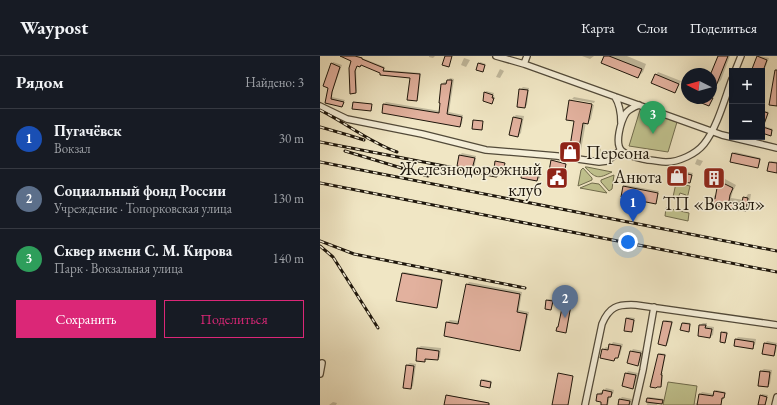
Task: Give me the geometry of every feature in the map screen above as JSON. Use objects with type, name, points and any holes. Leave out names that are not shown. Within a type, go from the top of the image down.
[{"type":"street","points":[[496,56],[524,64],[712,131],[777,148]]},
{"type":"street","points":[[524,64],[527,56]]},
{"type":"street","points":[[736,68],[741,56]]},
{"type":"street","points":[[639,105],[632,108],[627,113],[621,124],[618,137],[621,150],[631,156],[640,158],[666,162],[680,160],[694,153],[704,144],[712,131],[729,87]]},
{"type":"street","points":[[615,97],[619,103],[621,124]]},
{"type":"street","points":[[320,106],[348,119],[430,136],[486,150],[557,156],[599,162],[607,161],[621,150]]},
{"type":"street","points":[[585,405],[602,324],[605,317],[613,309],[627,305],[654,307],[777,325]]},
{"type":"street","points":[[635,405],[654,307]]},
{"type":"street","points":[[320,374],[322,363]]},
{"type":"street","points":[[775,405],[777,397]]},
{"type":"green space","points":[[640,110],[644,110],[677,122],[668,152],[629,146]]},
{"type":"green space","points":[[585,167],[587,167],[612,172],[597,177]]},
{"type":"green space","points":[[583,168],[592,180],[578,186],[581,170]]},
{"type":"green space","points":[[614,175],[612,189],[609,191],[601,180]]},
{"type":"green space","points":[[592,183],[599,184],[607,193],[580,188]]},
{"type":"green space","points":[[676,183],[690,186],[687,199],[686,195],[680,193],[678,198],[673,197]]},
{"type":"green space","points":[[666,208],[689,213],[688,221],[665,216]]},
{"type":"green space","points":[[668,382],[697,386],[694,405],[663,405]]},
{"type":"building","points":[[340,56],[355,56],[362,58],[384,68],[383,71],[420,74],[417,101],[407,100],[410,78],[380,75],[380,73],[361,65],[360,67],[357,66],[355,71],[356,93],[350,94],[349,68],[351,61]]},
{"type":"building","points":[[445,56],[452,56],[449,67],[442,65]]},
{"type":"building","points":[[604,56],[609,56],[642,69],[638,78],[601,63]]},
{"type":"building","points":[[718,56],[728,56],[717,84],[717,68],[713,68]]},
{"type":"building","points":[[757,56],[767,60],[764,68],[752,68]]},
{"type":"building","points":[[331,63],[340,67],[331,99],[344,102],[342,107],[325,103],[328,88],[323,86]]},
{"type":"building","points":[[478,63],[485,65],[483,72],[476,70]]},
{"type":"building","points":[[775,70],[777,70],[777,106],[769,105]]},
{"type":"building","points":[[655,74],[679,84],[675,93],[651,83]]},
{"type":"building","points":[[447,80],[452,80],[447,114],[462,117],[460,127],[382,113],[383,104],[439,113],[441,84],[446,84]]},
{"type":"building","points":[[519,89],[528,90],[525,108],[517,107]]},
{"type":"building","points":[[484,92],[493,95],[492,98],[494,98],[492,104],[483,101]]},
{"type":"building","points":[[569,100],[592,104],[588,124],[583,123],[578,155],[569,153],[574,121],[566,120]]},
{"type":"building","points":[[353,102],[372,104],[371,111],[352,109]]},
{"type":"building","points":[[765,112],[768,113],[765,121]]},
{"type":"building","points":[[513,117],[522,119],[518,137],[509,135]]},
{"type":"building","points":[[473,120],[483,121],[482,130],[472,129]]},
{"type":"building","points":[[765,128],[772,130],[771,136],[765,134]]},
{"type":"building","points":[[732,153],[760,159],[758,168],[730,162]]},
{"type":"building","points":[[459,155],[475,158],[472,169],[457,166]]},
{"type":"building","points":[[551,160],[566,164],[562,185],[550,183],[553,172],[549,171]]},
{"type":"building","points":[[495,161],[505,163],[503,171],[494,169]]},
{"type":"building","points":[[769,162],[777,163],[777,173],[767,171]]},
{"type":"building","points":[[522,170],[539,173],[537,181],[521,178]]},
{"type":"building","points":[[671,170],[692,175],[690,183],[669,179]]},
{"type":"building","points":[[721,182],[733,188],[729,201],[742,203],[743,197],[748,198],[746,211],[710,205],[711,198],[715,199],[717,188]]},
{"type":"building","points":[[623,186],[658,193],[656,204],[621,197]]},
{"type":"building","points":[[402,273],[442,280],[437,308],[396,301]]},
{"type":"building","points":[[466,284],[520,294],[517,312],[527,314],[520,351],[444,336],[446,322],[458,324]]},
{"type":"building","points":[[546,300],[553,301],[551,310],[545,309]]},
{"type":"building","points":[[561,303],[571,305],[566,333],[556,331],[562,308],[560,308]]},
{"type":"building","points":[[626,318],[634,320],[632,332],[624,331]]},
{"type":"building","points":[[663,321],[672,322],[666,346],[658,344]]},
{"type":"building","points":[[682,323],[690,324],[689,332],[680,330]]},
{"type":"building","points":[[699,325],[706,325],[705,328],[712,329],[710,338],[698,336]]},
{"type":"building","points":[[721,332],[727,333],[725,343],[720,342]]},
{"type":"building","points":[[735,339],[754,342],[753,349],[734,346]]},
{"type":"building","points":[[764,343],[776,345],[774,356],[762,354]]},
{"type":"building","points":[[609,344],[621,346],[618,358],[615,358],[614,361],[600,358],[602,349],[608,350]]},
{"type":"building","points":[[417,348],[439,351],[438,360],[425,359],[425,362],[416,361]]},
{"type":"building","points":[[630,351],[641,353],[638,366],[627,363]]},
{"type":"building","points":[[658,354],[665,355],[661,375],[661,387],[656,388],[650,387]]},
{"type":"building","points":[[406,365],[414,366],[411,389],[403,388]]},
{"type":"building","points":[[760,371],[770,372],[768,387],[758,386]]},
{"type":"building","points":[[558,373],[573,376],[568,405],[552,405]]},
{"type":"building","points":[[625,373],[636,375],[633,389],[622,386]]},
{"type":"building","points":[[481,380],[491,382],[490,388],[480,386]]},
{"type":"building","points":[[603,390],[612,392],[611,397],[608,397],[607,405],[601,405],[601,402],[596,401],[597,394],[602,394]]},
{"type":"building","points":[[714,391],[725,393],[724,398],[722,398],[721,405],[697,405],[699,394],[713,396]]},
{"type":"building","points":[[446,395],[489,403],[489,405],[444,405]]},
{"type":"building","points":[[760,395],[767,397],[765,405],[758,405]]},
{"type":"building","points":[[647,398],[663,400],[662,404],[646,402]]},
{"type":"building","points":[[619,399],[630,401],[629,405],[618,405]]},
{"type":"railway","points":[[320,110],[367,138],[397,152]]},
{"type":"railway","points":[[320,127],[364,140]]},
{"type":"railway","points":[[320,142],[496,176]]},
{"type":"railway","points":[[345,151],[428,176]]},
{"type":"railway","points":[[320,162],[777,251]]},
{"type":"railway","points":[[320,183],[777,272]]},
{"type":"railway","points":[[320,241],[354,254],[525,288]]},
{"type":"railway","points":[[320,246],[333,257],[378,328]]},
{"type":"place","name":"Сквер имени С. М. Кирова","points":[[653,134]]},
{"type":"place","name":"Персона","points":[[570,152]]},
{"type":"place","name":"Анюта","points":[[677,176]]},
{"type":"place","name":"Железнодорожный клуб","points":[[557,178]]},
{"type":"place","name":"ТП «Вокзал»","points":[[714,178]]},
{"type":"place","name":"Пугачёвск","points":[[633,222]]},
{"type":"place","name":"Социальный фонд России","points":[[565,318]]}]
